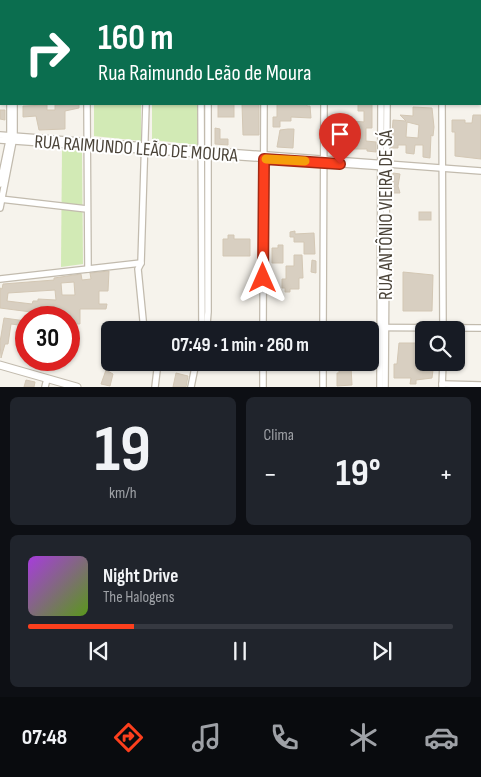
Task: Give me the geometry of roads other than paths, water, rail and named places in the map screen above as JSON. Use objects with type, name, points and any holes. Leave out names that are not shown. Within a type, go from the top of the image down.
[{"type":"street","points":[[0,0],[39,0]]},
{"type":"street","points":[[0,184],[12,138],[10,105]]},
{"type":"street","points":[[0,208],[12,138],[14,105]]},
{"type":"street","points":[[87,105],[88,269]]},
{"type":"street","points":[[143,321],[138,269],[141,263],[146,105]]},
{"type":"street","points":[[201,105],[205,152]]},
{"type":"street","points":[[207,321],[205,152],[208,105]]},
{"type":"street","points":[[263,321],[264,105]]},
{"type":"street","points":[[322,321],[324,105]]},
{"type":"street","name":"RUA ANTÔNIO VIEIRA DE SÁ","points":[[380,105],[385,165]]},
{"type":"street","name":"RUA ANTÔNIO VIEIRA DE SÁ","points":[[380,387],[383,327],[387,105]]},
{"type":"street","points":[[442,105],[443,321]]},
{"type":"street","name":"RUA RAIMUNDO LEÃO DE MOURA","points":[[0,135],[12,138],[481,171]]},
{"type":"street","name":"RUA RAIMUNDO LEÃO DE MOURA","points":[[0,140],[12,138]]},
{"type":"street","points":[[1,200],[88,209]]},
{"type":"street","points":[[0,279],[141,263]]},
{"type":"street","points":[[379,327],[415,328]]},
{"type":"street","name":"RUA ANTÔNIO VIEIRA DE SÁ","points":[[383,327],[385,387]]},
{"type":"street","points":[[465,328],[481,328]]},
{"type":"street","points":[[0,365],[77,387]]},
{"type":"street","points":[[155,387],[157,371]]},
{"type":"street","points":[[190,387],[194,371]]},
{"type":"street","points":[[263,371],[263,387]]},
{"type":"street","points":[[323,371],[323,387]]},
{"type":"street","points":[[442,371],[442,386],[481,385]]},
{"type":"street","points":[[45,387],[47,379]]}]
